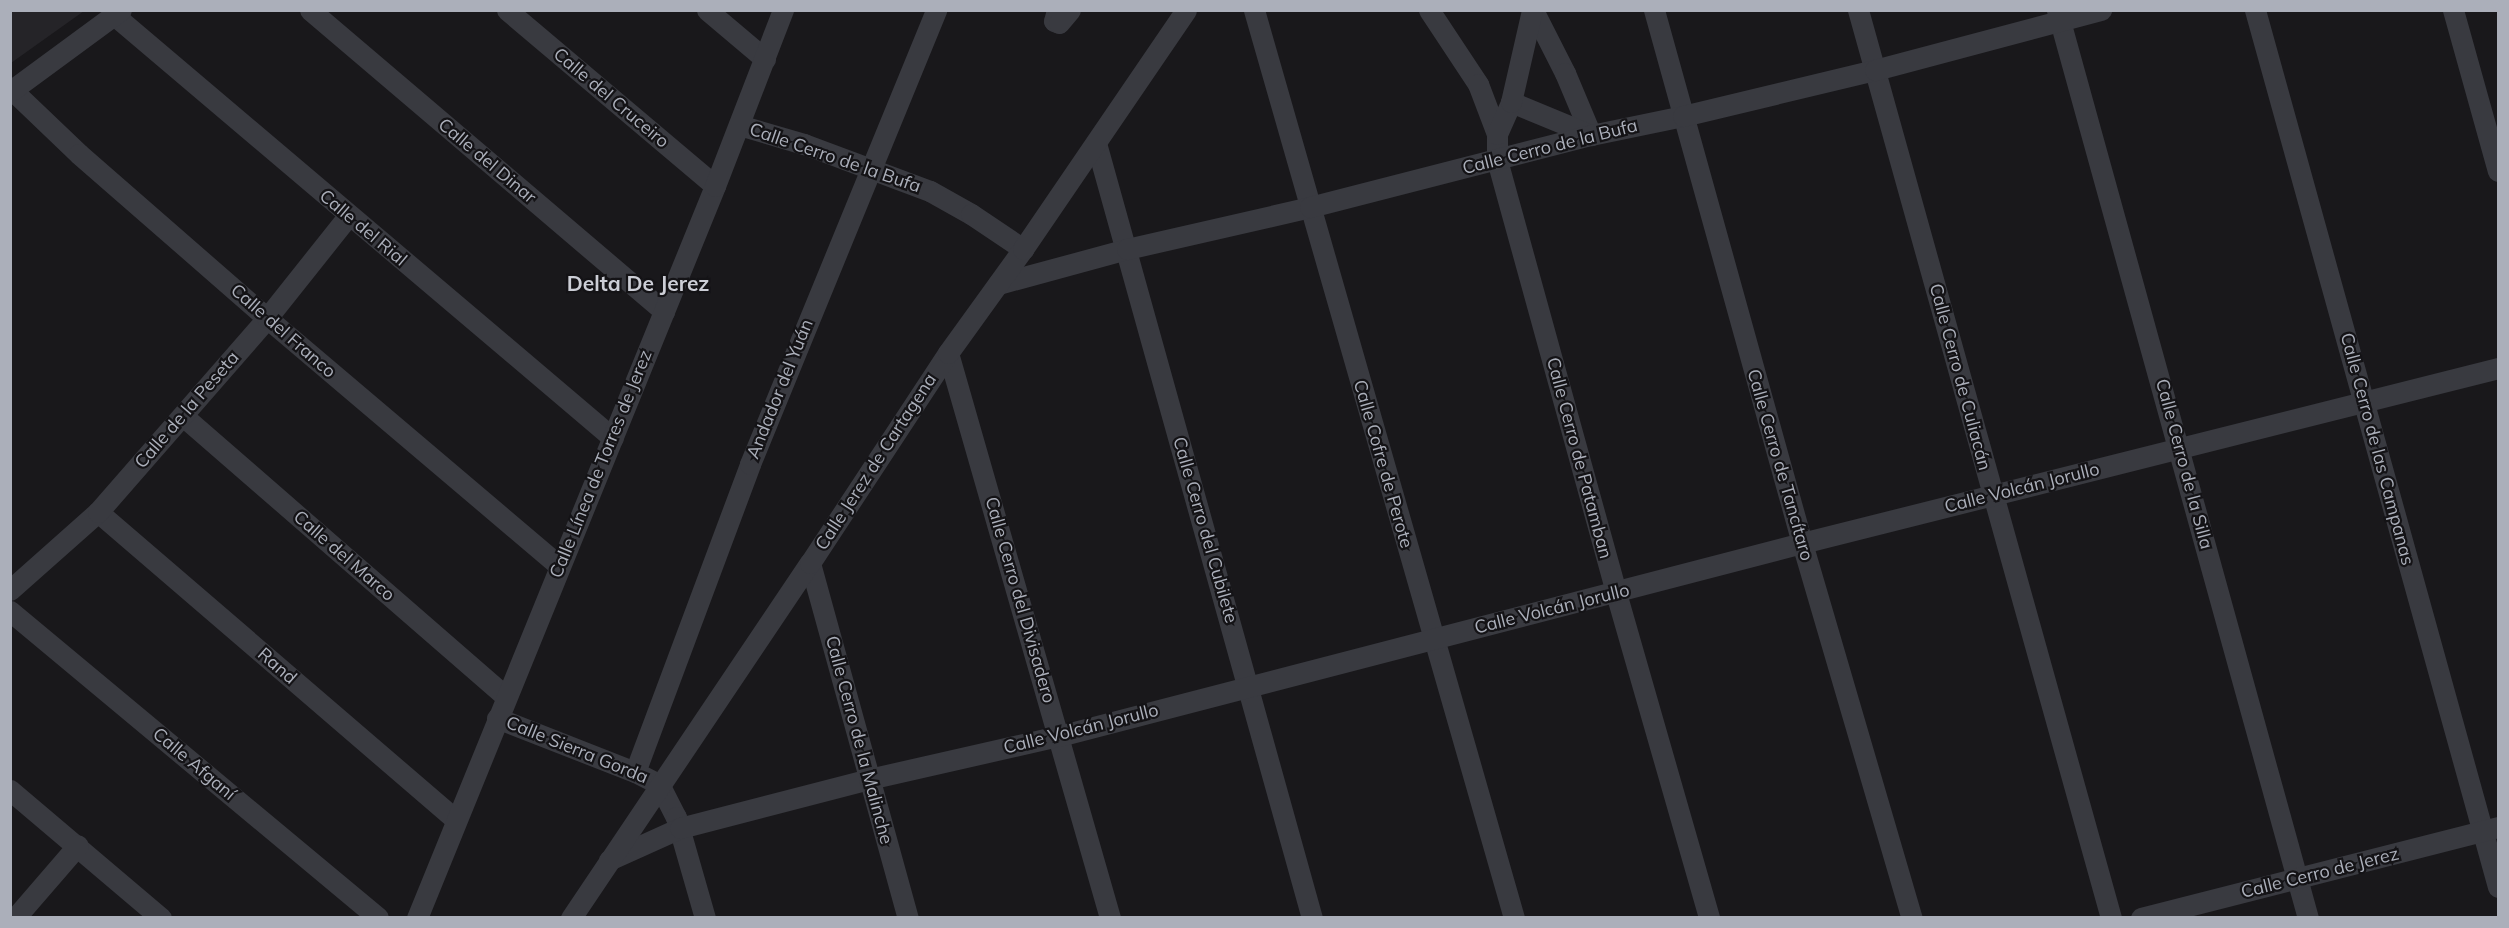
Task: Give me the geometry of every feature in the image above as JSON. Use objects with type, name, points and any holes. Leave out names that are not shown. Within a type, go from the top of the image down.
[{"type":"street","name":"Calle del Dinar","points":[[310,10],[664,311]]},
{"type":"street","name":"Calle del Cruceiro","points":[[507,10],[715,186]]},
{"type":"street","points":[[707,10],[765,59]]},
{"type":"street","name":"Calle Línea de Torres de Jerez","points":[[417,918],[505,696],[715,186],[783,10]]},
{"type":"street","name":"Andador del Yuán","points":[[635,771],[750,464],[936,10]]},
{"type":"street","points":[[1057,10],[1054,21],[1059,23],[1070,10]]},
{"type":"street","name":"Calle Jerez de Cartagena","points":[[571,918],[658,784],[810,563],[948,353],[1023,249],[1186,10]]},
{"type":"street","name":"Calle Cofre de Perote","points":[[1254,10],[1514,918]]},
{"type":"street","name":"Calle Cerro de Patamban","points":[[1429,10],[1478,84],[1497,134],[1497,160],[1616,593],[1709,918]]},
{"type":"street","points":[[1497,134],[1511,102],[1532,10]]},
{"type":"street","points":[[1532,10],[1565,73],[1591,135]]},
{"type":"street","name":"Calle Cerro de Tancítaro","points":[[1654,10],[1802,543],[1912,918]]},
{"type":"street","name":"Calle Cerro de Culiacán","points":[[1858,10],[2111,918]]},
{"type":"street","name":"Calle Cerro de la Bufa","points":[[998,284],[1127,249],[1310,207],[1591,135],[1683,117],[1875,70],[2059,16],[2101,10]]},
{"type":"street","name":"Calle Cerro de las Campanas","points":[[2255,10],[2364,402],[2490,829],[2499,886]]},
{"type":"street","points":[[2453,10],[2499,171]]},
{"type":"street","points":[[11,89],[117,13]]},
{"type":"street","name":"Calle del Rial","points":[[117,13],[348,216],[613,438]]},
{"type":"street","name":"Calle Cerro de la Silla","points":[[2059,16],[2180,449],[2307,918]]},
{"type":"street","name":"Calle del Franco","points":[[11,89],[80,154],[267,318],[559,567]]},
{"type":"street","points":[[1511,102],[1591,135]]},
{"type":"street","name":"Calle Cerro de la Bufa","points":[[739,125],[873,168],[930,191],[971,214],[1023,249]]},
{"type":"street","name":"Calle Cerro del Cubilete","points":[[1096,143],[1312,918]]},
{"type":"street","name":"Calle de la Peseta","points":[[10,590],[98,512],[267,318],[348,216]]},
{"type":"street","name":"Calle Cerro del Divisadero","points":[[948,353],[1110,918]]},
{"type":"street","name":"Calle Volcán Jorullo","points":[[609,860],[680,828],[869,778],[1059,736],[1802,543],[2499,368]]},
{"type":"street","name":"Calle del Marco","points":[[183,416],[505,696]]},
{"type":"street","name":"Rand","points":[[98,512],[456,820]]},
{"type":"street","name":"Calle Cerro de la Malinche","points":[[810,563],[908,918]]},
{"type":"street","name":"Calle Afganí","points":[[10,611],[378,918]]},
{"type":"street","name":"Calle Sierra Gorda","points":[[497,718],[635,771],[658,784],[669,801],[680,828],[705,918]]},
{"type":"street","points":[[10,790],[78,845],[161,918]]},
{"type":"street","name":"Calle Cerro de Jerez","points":[[2141,918],[2490,829]]},
{"type":"street","points":[[15,918],[78,845]]},
{"type":"shaded area","points":[[11,10],[84,10],[84,11],[11,63]]},
{"type":"district","name":"Delta De Jerez","points":[[638,283]]}]
